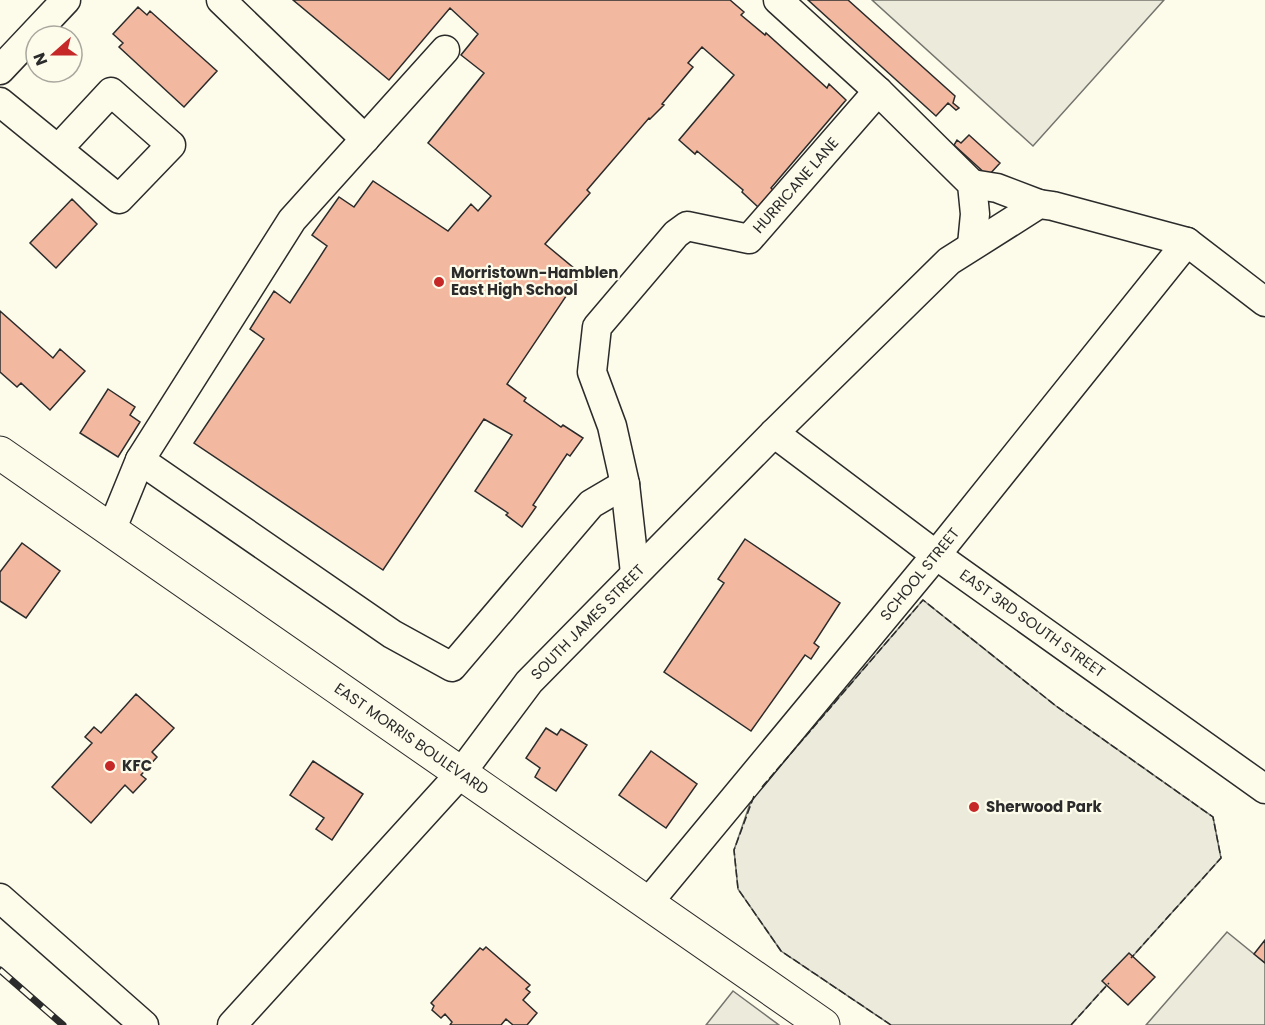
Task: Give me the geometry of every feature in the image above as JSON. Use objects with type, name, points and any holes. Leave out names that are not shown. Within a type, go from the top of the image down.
[{"type":"main road","name":"EAST MORRIS BOULEVARD","points":[[0,453],[823,1025]]},
{"type":"street","points":[[0,70],[66,0]]},
{"type":"street","points":[[221,0],[365,139]]},
{"type":"street","points":[[778,0],[878,91],[972,184],[997,188],[1039,204],[1070,208],[1187,242],[1265,302]]},
{"type":"street","points":[[111,531],[140,460],[292,220],[445,50]]},
{"type":"street","name":"HURRICANE LANE","points":[[634,573],[625,484],[612,426],[592,372],[597,327],[676,234],[687,226],[749,239],[878,91]]},
{"type":"street","points":[[0,102],[58,149]]},
{"type":"street","points":[[972,184],[975,214],[972,245]]},
{"type":"street","name":"SOUTH JAMES STREET","points":[[232,1025],[461,773],[529,682],[634,573],[949,261],[1039,204]]},
{"type":"street","name":"SCHOOL STREET","points":[[647,904],[936,555],[1187,242]]},
{"type":"street","name":"EAST 3RD SOUTH STREET","points":[[774,433],[936,555],[1265,789]]},
{"type":"street","points":[[140,460],[392,634],[452,667],[591,504],[625,484]]},
{"type":"street","points":[[0,898],[144,1025]]},
{"type":"shaded area","points":[[872,0],[1164,0],[1033,146]]},
{"type":"shaded area","name":"Sherwood Park","points":[[923,600],[1056,706],[1213,817],[1221,858],[1071,1025],[891,1025],[781,951],[738,889],[734,850],[752,798]]},
{"type":"shaded area","points":[[1227,932],[1265,963],[1265,1025],[1146,1025]]},
{"type":"shaded area","points":[[733,991],[779,1025],[706,1025]]},
{"type":"building","name":"Morristown-Hamblen East High School","points":[[293,0],[730,0],[744,12],[741,15],[765,35],[766,33],[827,88],[829,84],[846,100],[771,188],[773,190],[758,207],[742,192],[743,190],[697,151],[695,154],[679,140],[734,75],[702,47],[688,63],[693,67],[662,104],[664,105],[649,118],[587,190],[590,193],[545,244],[581,274],[507,384],[526,398],[524,401],[561,427],[563,425],[583,438],[570,456],[567,454],[533,505],[536,507],[522,527],[506,515],[508,513],[475,491],[512,435],[484,419],[383,570],[194,443],[264,339],[250,329],[274,291],[290,303],[327,246],[312,235],[339,197],[354,207],[373,181],[448,231],[471,204],[478,211],[491,196],[428,143],[484,73],[461,55],[478,34],[450,8],[389,80]]},
{"type":"building","points":[[808,0],[848,0],[955,96],[953,103],[959,108],[956,110],[948,103],[936,116]]},
{"type":"building","points":[[138,7],[147,15],[150,11],[217,71],[184,107],[119,47],[123,43],[113,34]]},
{"type":"building","points":[[969,135],[1000,163],[988,176],[954,145],[957,140],[961,143]]},
{"type":"building","points":[[72,199],[97,224],[56,268],[30,243]]},
{"type":"building","points":[[0,311],[53,358],[60,349],[85,371],[50,410],[21,383],[17,387],[0,372]]},
{"type":"building","points":[[108,389],[135,407],[130,415],[140,422],[118,457],[80,433]]},
{"type":"building","points":[[745,539],[840,603],[814,643],[819,647],[811,659],[805,655],[751,731],[664,672],[724,583],[718,579]]},
{"type":"building","points":[[22,543],[60,571],[26,618],[0,601],[0,572]]},
{"type":"building","name":"KFC","points":[[136,694],[174,728],[152,752],[157,757],[141,775],[146,779],[133,793],[125,785],[91,823],[52,787],[92,743],[85,737],[94,727],[101,733]]},
{"type":"building","points":[[546,728],[557,735],[561,729],[587,745],[556,791],[535,777],[540,768],[526,758]]},
{"type":"building","points":[[651,751],[697,784],[666,828],[619,795]]},
{"type":"building","points":[[313,761],[363,794],[332,840],[316,829],[324,818],[290,795]]},
{"type":"building","points":[[1265,940],[1265,963],[1254,954]]},
{"type":"building","points":[[486,947],[530,985],[526,989],[530,992],[523,1000],[537,1013],[527,1025],[513,1025],[506,1019],[501,1025],[450,1025],[452,1022],[445,1014],[441,1018],[432,1010],[434,1006],[431,1003],[480,948],[483,950]]},
{"type":"building","points":[[1129,953],[1155,977],[1128,1005],[1102,981]]},
{"type":"railway","points":[[0,970],[63,1025]]},
{"type":"fence","points":[[762,787],[923,600],[1056,706],[1213,817],[1221,858],[1131,958]]},
{"type":"fence","points":[[754,796],[734,850],[738,889],[781,951],[891,1025]]},
{"type":"fence","points":[[1071,1025],[1109,983]]},
{"type":"place","name":"Morristown-Hamblen East High School","points":[[439,282]]},
{"type":"place","name":"KFC","points":[[110,766]]},
{"type":"place","name":"Sherwood Park","points":[[974,807]]}]
